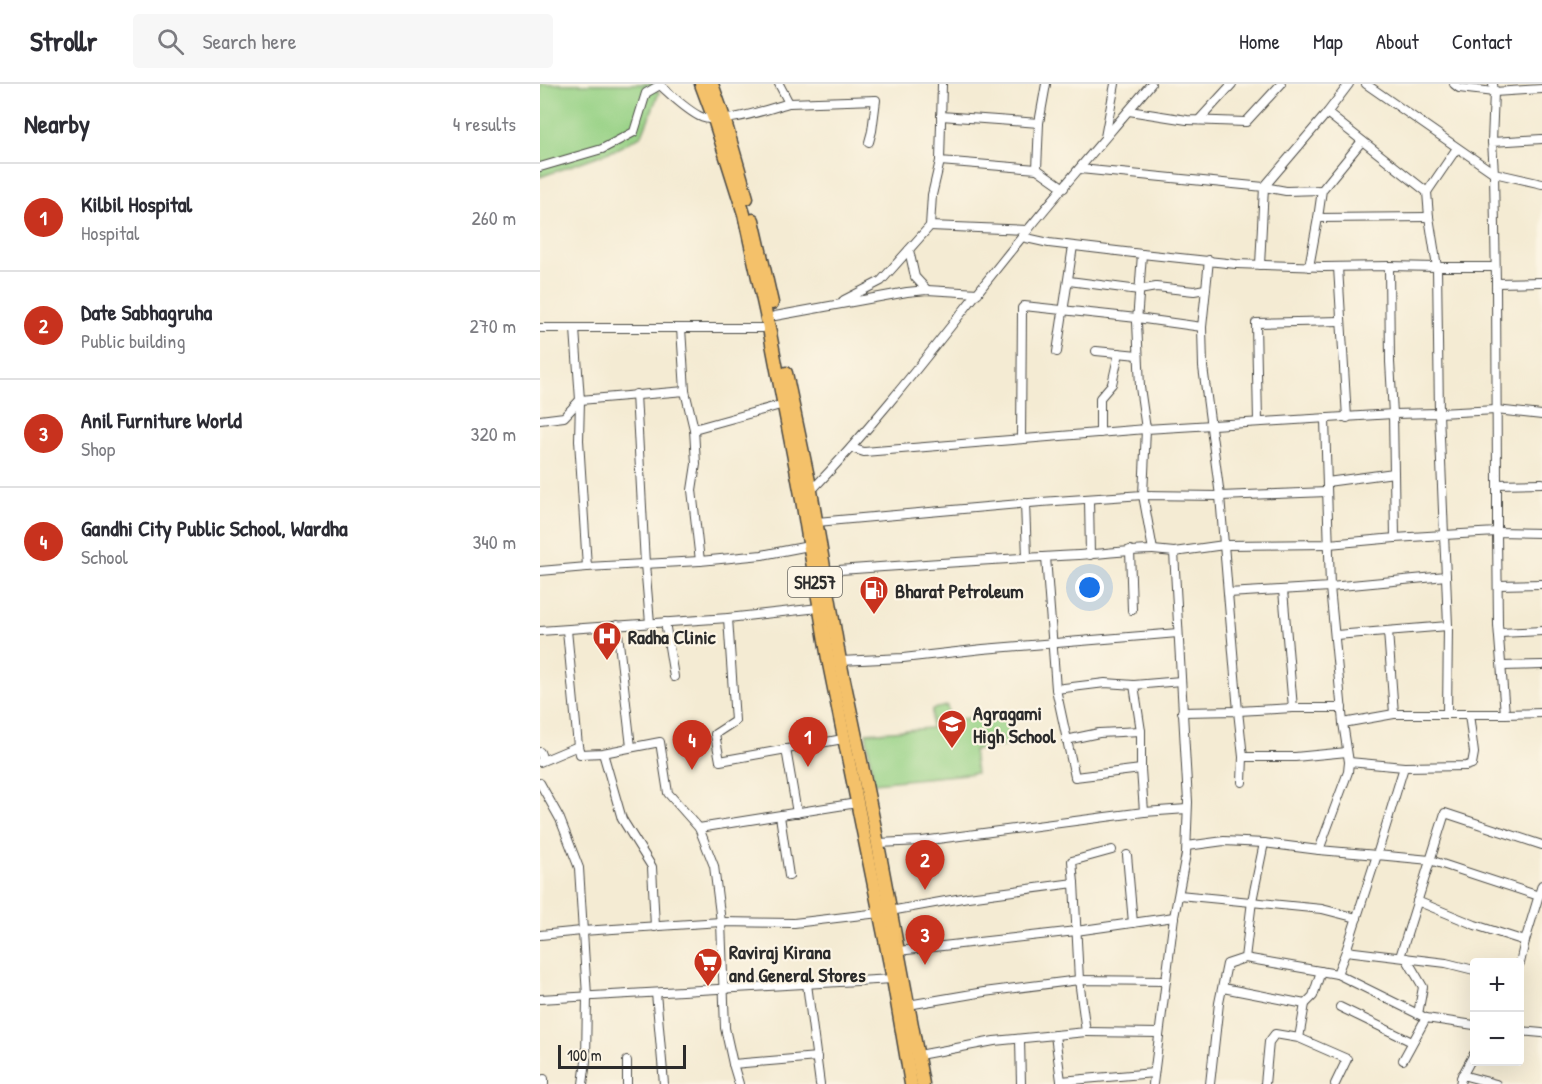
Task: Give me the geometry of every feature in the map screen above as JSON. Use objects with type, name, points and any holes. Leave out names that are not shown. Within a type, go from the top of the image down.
[{"type":"main road","name":"SH257","points":[[701,84],[719,119]]},
{"type":"main road","name":"SH257","points":[[712,84],[719,119],[761,250],[784,404],[807,495],[817,522],[840,661],[878,843],[893,979],[911,1084]]},
{"type":"main road","name":"SH257","points":[[772,322],[807,495],[809,546],[843,739],[885,912],[898,951],[923,1084]]},
{"type":"street","points":[[779,84],[789,103]]},
{"type":"street","points":[[837,304],[881,281],[930,226],[932,195],[940,161],[942,84]]},
{"type":"street","points":[[1037,169],[1039,123],[1046,84]]},
{"type":"street","points":[[1105,139],[1115,84]]},
{"type":"street","points":[[807,495],[851,448],[943,339],[1022,237],[1151,84]]},
{"type":"street","points":[[1199,120],[1232,84]]},
{"type":"street","points":[[1128,111],[1199,120],[1246,122],[1281,84]]},
{"type":"street","points":[[1260,265],[1264,187],[1349,84]]},
{"type":"street","points":[[1366,84],[1494,173],[1542,184]]},
{"type":"street","points":[[1454,84],[1459,88],[1542,89]]},
{"type":"street","points":[[540,167],[602,149],[634,132],[646,93],[659,85],[700,117],[719,119],[745,116],[789,103],[876,100],[869,141]]},
{"type":"street","points":[[1493,88],[1498,585],[1505,714]]},
{"type":"street","points":[[1327,113],[1427,192]]},
{"type":"street","points":[[941,116],[1039,123]]},
{"type":"street","points":[[1492,142],[1542,139]]},
{"type":"street","points":[[1309,267],[1322,190],[1362,141]]},
{"type":"street","points":[[1446,714],[1448,626],[1439,413],[1437,267],[1427,192],[1457,148]]},
{"type":"street","points":[[940,161],[1037,169],[1064,188]]},
{"type":"street","points":[[1080,169],[1286,191],[1322,190]]},
{"type":"street","points":[[1318,218],[1429,217]]},
{"type":"street","points":[[930,226],[1028,230]]},
{"type":"street","points":[[1022,237],[1049,243],[1236,264],[1309,267],[1496,267]]},
{"type":"street","points":[[1057,352],[1073,246]]},
{"type":"street","points":[[909,250],[915,277],[927,290]]},
{"type":"street","points":[[1142,254],[1137,318],[1140,387],[1146,429],[1143,495],[1153,550]]},
{"type":"street","points":[[1209,260],[1202,327],[1203,367],[1220,496],[1243,757],[1242,782]]},
{"type":"street","points":[[1338,267],[1347,418]]},
{"type":"street","points":[[1389,267],[1395,538]]},
{"type":"street","points":[[1069,281],[1140,290],[1156,287],[1194,291],[1205,289]]},
{"type":"street","points":[[1496,283],[1542,282]]},
{"type":"street","points":[[540,328],[681,328],[772,322],[837,304],[927,290],[978,293]]},
{"type":"street","points":[[1021,439],[1022,308],[1024,306],[1202,327]]},
{"type":"street","points":[[1258,422],[1256,323],[1341,321]]},
{"type":"street","points":[[681,328],[685,392],[694,429],[696,464],[692,490],[700,561]]},
{"type":"street","points":[[575,329],[587,567]]},
{"type":"street","points":[[1096,351],[1138,356]]},
{"type":"street","points":[[1100,433],[1100,398],[1112,384],[1119,354]]},
{"type":"street","points":[[540,420],[564,417],[580,400],[685,392]]},
{"type":"street","points":[[636,394],[650,623]]},
{"type":"street","points":[[694,429],[784,404]]},
{"type":"street","points":[[851,448],[864,452],[1146,429],[1393,414],[1496,411],[1542,415]]},
{"type":"street","points":[[1319,849],[1349,766],[1330,587],[1325,419]]},
{"type":"street","points":[[1327,482],[1394,473]]},
{"type":"street","points":[[1497,484],[1542,483]]},
{"type":"street","points":[[817,522],[1143,495],[1220,496],[1327,492]]},
{"type":"street","points":[[1089,499],[1090,555]]},
{"type":"street","points":[[1025,503],[1027,557]]},
{"type":"street","points":[[825,571],[1027,557],[1090,555],[1130,550],[1174,552],[1224,545],[1329,544],[1497,532],[1542,533]]},
{"type":"street","points":[[540,571],[700,561],[762,555],[809,546]]},
{"type":"street","points":[[1130,550],[1132,610]]},
{"type":"street","points":[[1153,1084],[1174,917],[1187,846],[1174,552]]},
{"type":"street","points":[[1046,557],[1056,689],[1075,777],[1141,769]]},
{"type":"street","points":[[1228,593],[1330,587],[1446,576]]},
{"type":"street","points":[[1498,585],[1542,584]]},
{"type":"street","points":[[1283,590],[1293,708]]},
{"type":"street","points":[[540,631],[728,618],[819,608]]},
{"type":"street","points":[[728,618],[735,721],[715,734],[720,761],[843,739]]},
{"type":"street","points":[[665,622],[674,677]]},
{"type":"street","points":[[616,625],[631,747]]},
{"type":"street","points":[[1336,634],[1448,626]]},
{"type":"street","points":[[567,630],[580,754],[603,753],[660,742],[668,793],[699,828],[714,866],[721,922],[725,1028],[739,1084]]},
{"type":"street","points":[[1388,631],[1394,714]]},
{"type":"street","points":[[1499,633],[1542,631]]},
{"type":"street","points":[[840,661],[903,658],[1052,642],[1178,633]]},
{"type":"street","points":[[1502,666],[1542,665]]},
{"type":"street","points":[[1056,689],[1105,683],[1134,685],[1180,681]]},
{"type":"street","points":[[1134,685],[1141,731],[1144,812]]},
{"type":"street","points":[[1182,712],[1342,708]]},
{"type":"street","points":[[1343,723],[1394,714],[1542,712]]},
{"type":"street","points":[[1349,766],[1466,766],[1472,764],[1474,759],[1469,714]]},
{"type":"street","points":[[1066,740],[1099,733],[1141,731]]},
{"type":"street","points":[[540,752],[542,761],[578,746]]},
{"type":"street","points":[[786,749],[797,813]]},
{"type":"street","points":[[1243,757],[1295,757],[1347,752]]},
{"type":"street","points":[[603,753],[622,819],[652,867],[655,927]]},
{"type":"street","points":[[1337,974],[1404,767]]},
{"type":"street","points":[[540,783],[560,819],[579,867],[587,996],[586,1061],[583,1084]]},
{"type":"street","points":[[699,828],[857,803]]},
{"type":"street","points":[[878,843],[922,842],[1144,812],[1187,809]]},
{"type":"street","points":[[1402,1059],[1412,1042],[1422,1016],[1424,987],[1403,958],[1417,901],[1444,813],[1542,845]]},
{"type":"street","points":[[780,816],[789,876]]},
{"type":"street","points":[[1187,846],[1224,841],[1264,843],[1430,860],[1539,896]]},
{"type":"street","points":[[1245,958],[1252,901],[1264,843]]},
{"type":"street","points":[[1086,1032],[1079,980],[1072,861],[1112,850]]},
{"type":"street","points":[[1127,855],[1133,923]]},
{"type":"street","points":[[540,935],[721,922],[794,922],[885,912],[968,897],[1074,883]]},
{"type":"street","points":[[1521,958],[1542,885]]},
{"type":"street","points":[[1179,895],[1322,909],[1357,918]]},
{"type":"street","points":[[1417,901],[1475,925],[1525,941]]},
{"type":"street","points":[[1125,913],[1133,923]]},
{"type":"street","points":[[898,951],[1076,931],[1174,917]]},
{"type":"street","points":[[1346,951],[1446,963],[1470,969]]},
{"type":"street","points":[[1210,1084],[1227,964],[1245,958],[1337,974],[1422,1016],[1470,1024]]},
{"type":"street","points":[[1299,1038],[1305,1004],[1313,996],[1321,971]]},
{"type":"street","points":[[540,999],[893,979]]},
{"type":"street","points":[[908,1005],[984,992],[1079,980],[1166,981]]},
{"type":"street","points":[[807,984],[820,1084]]},
{"type":"street","points":[[1222,988],[1305,1004]]},
{"type":"street","points":[[656,993],[664,1084]]},
{"type":"street","points":[[1340,1007],[1412,1042]]},
{"type":"street","points":[[1524,1031],[1542,1033]]},
{"type":"street","points":[[919,1055],[994,1041],[1086,1032],[1159,1034]]},
{"type":"street","points":[[1265,1084],[1269,1042],[1275,1034],[1299,1038],[1347,1059],[1335,1084]]},
{"type":"street","points":[[1055,1035],[1061,1083],[1101,1081],[1154,1073]]},
{"type":"street","points":[[1020,1039],[1021,1084]]},
{"type":"street","points":[[733,1064],[817,1057]]},
{"type":"street","points":[[627,1061],[627,1084]]},
{"type":"street","points":[[1470,1062],[1460,1081],[1496,1084]]},
{"type":"green space","points":[[540,84],[651,84],[659,93],[642,135],[617,149],[540,177]]},
{"type":"green space","points":[[947,706],[949,720],[1011,714],[1014,745],[973,750],[976,773],[874,783],[866,733],[931,728],[932,709]]},
{"type":"place","name":"Bharat Petroleum","points":[[874,616]]},
{"type":"place","name":"Radha Clinic","points":[[607,662]]},
{"type":"place","name":"Agragami High School","points":[[952,750]]},
{"type":"place","name":"Kilbil Hospital","points":[[808,767]]},
{"type":"place","name":"Gandhi City Public School, Wardha","points":[[692,770]]},
{"type":"place","name":"Date Sabhagruha","points":[[925,890]]},
{"type":"place","name":"Anil Furniture World","points":[[925,965]]},
{"type":"place","name":"Raviraj Kirana and General Stores","points":[[708,988]]}]
